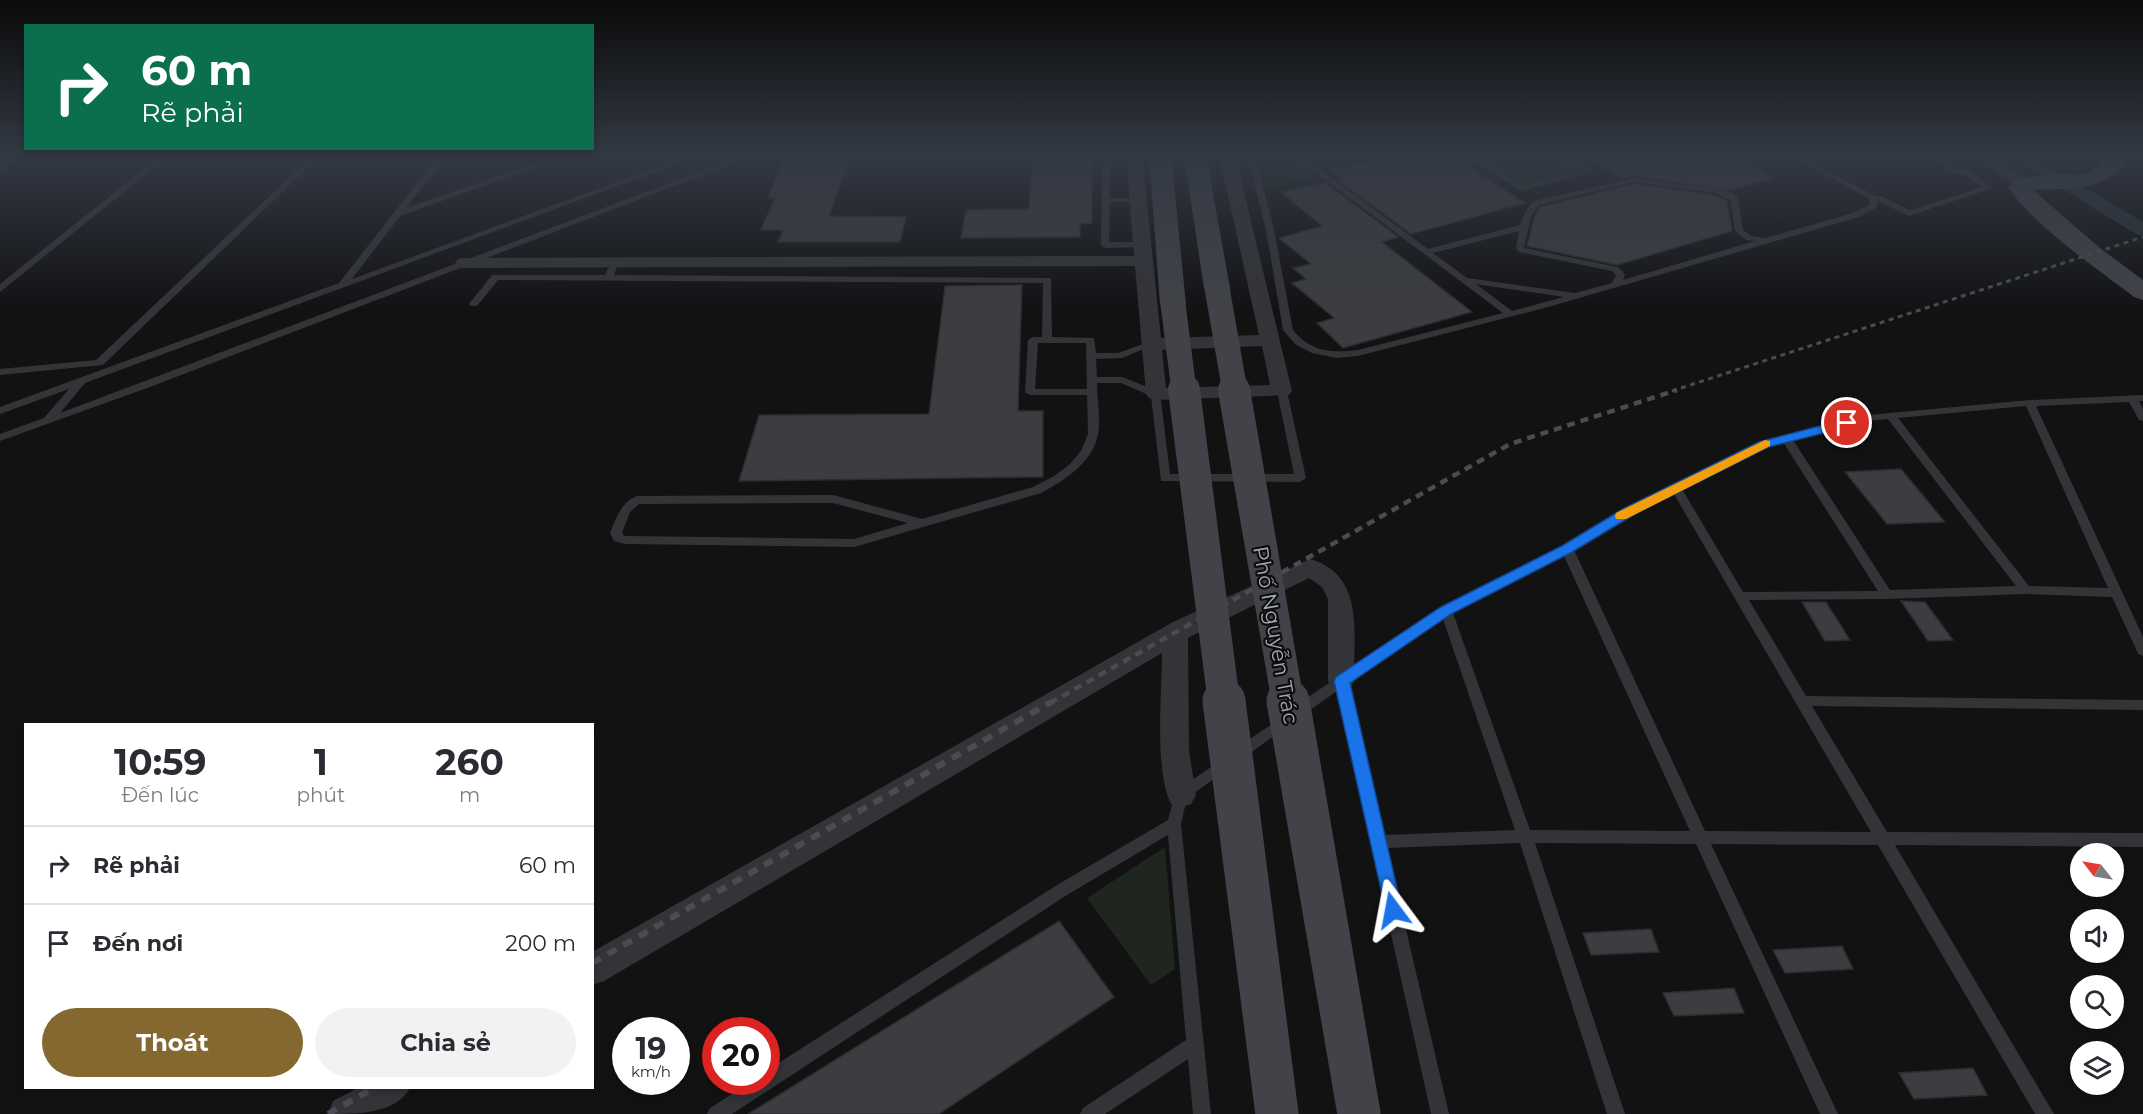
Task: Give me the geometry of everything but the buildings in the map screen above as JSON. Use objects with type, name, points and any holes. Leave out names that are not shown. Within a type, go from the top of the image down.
[{"type":"main road","points":[[1165,207],[1173,304],[1277,1114]]},
{"type":"main road","name":"Phố Nguyễn Trác","points":[[1204,207],[1359,1114]]},
{"type":"main road","points":[[2037,207],[2091,253],[2143,292]]},
{"type":"street","points":[[1138,207],[1156,394],[1282,391],[1239,207]]},
{"type":"street","points":[[464,263],[611,270],[1143,253]]},
{"type":"street","points":[[1151,344],[1269,340]]},
{"type":"street","points":[[594,969],[859,814],[1175,634],[1310,567],[1332,582],[1340,599],[1341,681]]},
{"type":"street","points":[[1175,634],[1175,752],[1181,795]]},
{"type":"street","points":[[346,1114],[390,1089]]},
{"type":"lane","points":[[0,289],[102,207]]},
{"type":"lane","points":[[0,372],[99,363],[263,207]]},
{"type":"lane","points":[[342,285],[403,207]]},
{"type":"lane","points":[[398,214],[418,207]]},
{"type":"lane","points":[[0,411],[554,207]]},
{"type":"lane","points":[[0,438],[146,385],[613,207]]},
{"type":"lane","points":[[1107,207],[1105,245],[1143,253]]},
{"type":"lane","points":[[1264,207],[1288,330],[1306,347],[1337,356],[1358,353],[1576,296],[1863,212],[1871,207]]},
{"type":"lane","points":[[1366,207],[1509,313]]},
{"type":"lane","points":[[1532,207],[1528,212],[1524,227],[1520,248],[1522,250],[1615,269],[1622,274],[1616,284]]},
{"type":"lane","points":[[1735,207],[1739,231],[1749,238],[1764,240]]},
{"type":"lane","points":[[1897,207],[1909,213],[1928,207]]},
{"type":"lane","points":[[1426,252],[1524,227]]},
{"type":"lane","points":[[474,304],[495,277],[611,270],[1048,280],[1047,340]]},
{"type":"lane","points":[[1463,280],[1576,296]]},
{"type":"lane","points":[[924,524],[833,499],[637,500],[626,507],[616,533],[618,538],[625,540],[854,543],[924,524],[1037,490],[1058,480],[1086,452],[1093,434],[1092,386],[1090,340],[1033,340],[1030,392],[1092,386],[1122,380],[1156,394],[1165,478],[1300,478],[1282,391]]},
{"type":"lane","points":[[1091,356],[1119,356],[1151,344]]},
{"type":"lane","points":[[48,420],[82,381]]},
{"type":"lane","points":[[1202,1114],[1174,824],[1181,795],[1341,681],[1446,611],[1567,549],[1628,512],[1763,444],[1868,418],[2030,403],[2137,398],[2143,418]]},
{"type":"lane","points":[[2030,403],[2143,651]]},
{"type":"lane","points":[[1891,416],[2026,590]]},
{"type":"lane","points":[[1786,438],[1887,595]]},
{"type":"lane","points":[[1676,488],[2045,1114]]},
{"type":"lane","points":[[1567,549],[1829,1114]]},
{"type":"lane","points":[[1740,596],[1887,595],[2026,590],[2117,593]]},
{"type":"lane","points":[[1446,611],[1525,836],[1616,1114]]},
{"type":"lane","points":[[1341,681],[1440,1114]]},
{"type":"lane","points":[[1801,701],[2143,705]]},
{"type":"lane","points":[[780,1072],[1062,890],[1174,824]]},
{"type":"lane","points":[[1377,843],[1525,836],[2143,840]]},
{"type":"lane","points":[[1089,1114],[1194,1045]]},
{"type":"lane","points":[[716,1114],[745,1095]]},
{"type":"shaded area","points":[[1165,847],[1175,969],[1151,985],[1087,898]]},
{"type":"waterway","points":[[2104,207],[2143,230]]},
{"type":"railway","points":[[1672,391],[2143,237]]},
{"type":"railway","points":[[1050,703],[1510,444],[1677,390]]},
{"type":"railway","points":[[594,962],[1053,701]]},
{"type":"railway","points":[[328,1114],[372,1089]]},
{"type":"slow traffic","points":[[1621,516],[1765,444]]},
{"type":"route","points":[[1393,910],[1341,681],[1446,611],[1567,549],[1628,512],[1763,444],[1847,423]]}]
